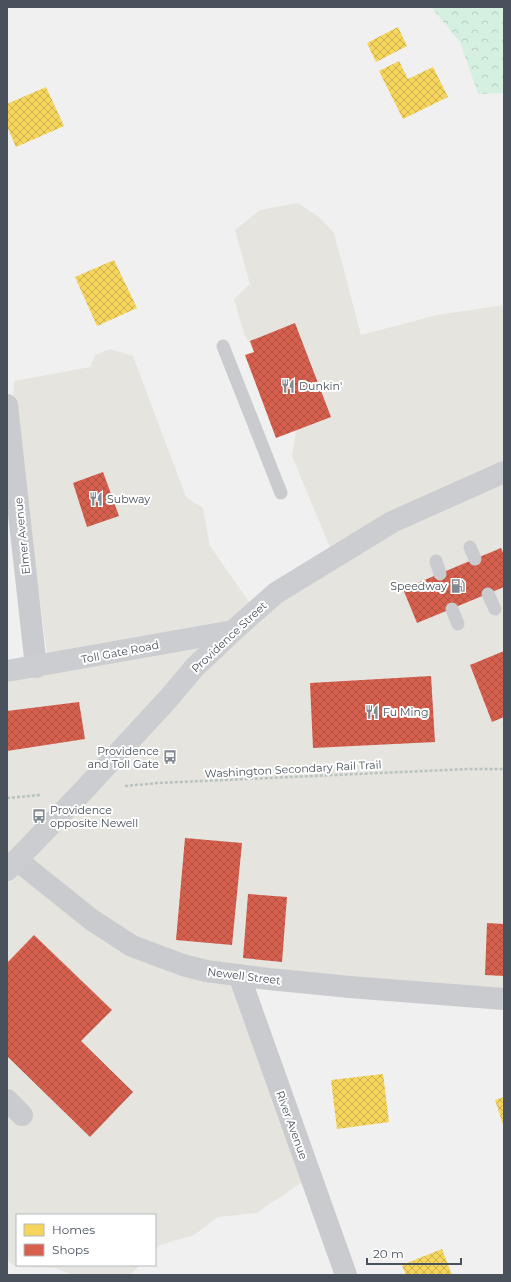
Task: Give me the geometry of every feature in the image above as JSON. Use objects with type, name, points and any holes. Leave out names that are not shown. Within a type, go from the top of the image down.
[{"type":"main road","name":"Providence Street","points":[[12,865],[168,700],[195,667],[233,631],[276,594],[392,522],[504,472]]},
{"type":"main road","name":"Toll Gate Road","points":[[7,671],[233,631]]},
{"type":"street","name":"Elmer Avenue","points":[[7,405],[36,667]]},
{"type":"street","name":"Newell Street","points":[[12,865],[132,946],[189,967],[206,971],[350,987],[504,999]]},
{"type":"street","name":"River Avenue","points":[[239,975],[346,1275]]},
{"type":"street","points":[[7,1100],[22,1115]]},
{"type":"lane","points":[[223,346],[281,493]]},
{"type":"lane","points":[[488,594],[495,609]]},
{"type":"lane","points":[[452,609],[458,624]]},
{"type":"path","name":"Washington Secondary Rail Trail","points":[[84,790],[158,783],[468,769],[504,769]]},
{"type":"shaded area","points":[[298,203],[319,217],[334,233],[361,335],[437,315],[504,305],[504,1001],[243,984],[304,1181],[256,1213],[218,1217],[194,1235],[160,1245],[156,1249],[156,1214],[16,1214],[16,1266],[139,1266],[130,1275],[73,1275],[55,1268],[17,1267],[7,1260],[7,664],[47,654],[13,399],[14,381],[90,367],[95,355],[110,349],[133,356],[186,497],[203,508],[210,546],[252,606],[334,557],[292,456],[300,407],[255,353],[244,334],[234,299],[250,284],[235,230],[260,210]]},
{"type":"green space","points":[[431,7],[504,7],[504,93],[478,94],[460,42]]},
{"type":"building: Homes","points":[[398,27],[407,46],[376,62],[367,43]]},
{"type":"building: Homes","points":[[399,61],[408,79],[433,67],[448,97],[403,119],[379,71]]},
{"type":"building: Homes","points":[[46,87],[64,126],[16,147],[7,126],[7,104]]},
{"type":"building: Homes","points":[[114,260],[137,308],[97,326],[75,277]]},
{"type":"building: Homes","points":[[383,1074],[389,1122],[337,1129],[331,1080]]},
{"type":"building: Homes","points":[[504,1097],[504,1127],[495,1100]]},
{"type":"building: Homes","points":[[442,1249],[452,1275],[406,1275],[402,1265]]},
{"type":"building: Shops","name":"Dunkin'","points":[[295,323],[331,417],[276,438],[245,355],[254,352],[250,341]]},
{"type":"building: Shops","name":"Subway","points":[[103,472],[119,516],[87,527],[73,483]]},
{"type":"building: Shops","points":[[501,548],[504,555],[504,587],[417,623],[403,589]]},
{"type":"building: Shops","points":[[504,651],[504,717],[492,722],[470,665]]},
{"type":"building: Shops","name":"Fu Ming","points":[[431,676],[435,742],[313,748],[310,683]]},
{"type":"building: Shops","points":[[79,702],[85,739],[7,751],[7,711]]},
{"type":"building: Shops","points":[[185,838],[242,843],[232,945],[176,940]]},
{"type":"building: Shops","points":[[248,894],[287,897],[282,962],[243,958]]},
{"type":"building: Shops","points":[[487,923],[504,924],[504,976],[485,975]]},
{"type":"building: Shops","points":[[34,935],[112,1010],[81,1041],[133,1092],[90,1137],[7,1056],[7,963]]},
{"type":"place","name":"Dunkin'","points":[[288,386]]},
{"type":"place","name":"Subway","points":[[96,499]]},
{"type":"place","name":"Speedway","points":[[458,586]]},
{"type":"place","name":"Fu Ming","points":[[372,712]]},
{"type":"place","name":"Providence and Toll Gate","points":[[170,757]]},
{"type":"place","name":"Providence opposite Newell","points":[[39,816]]}]
